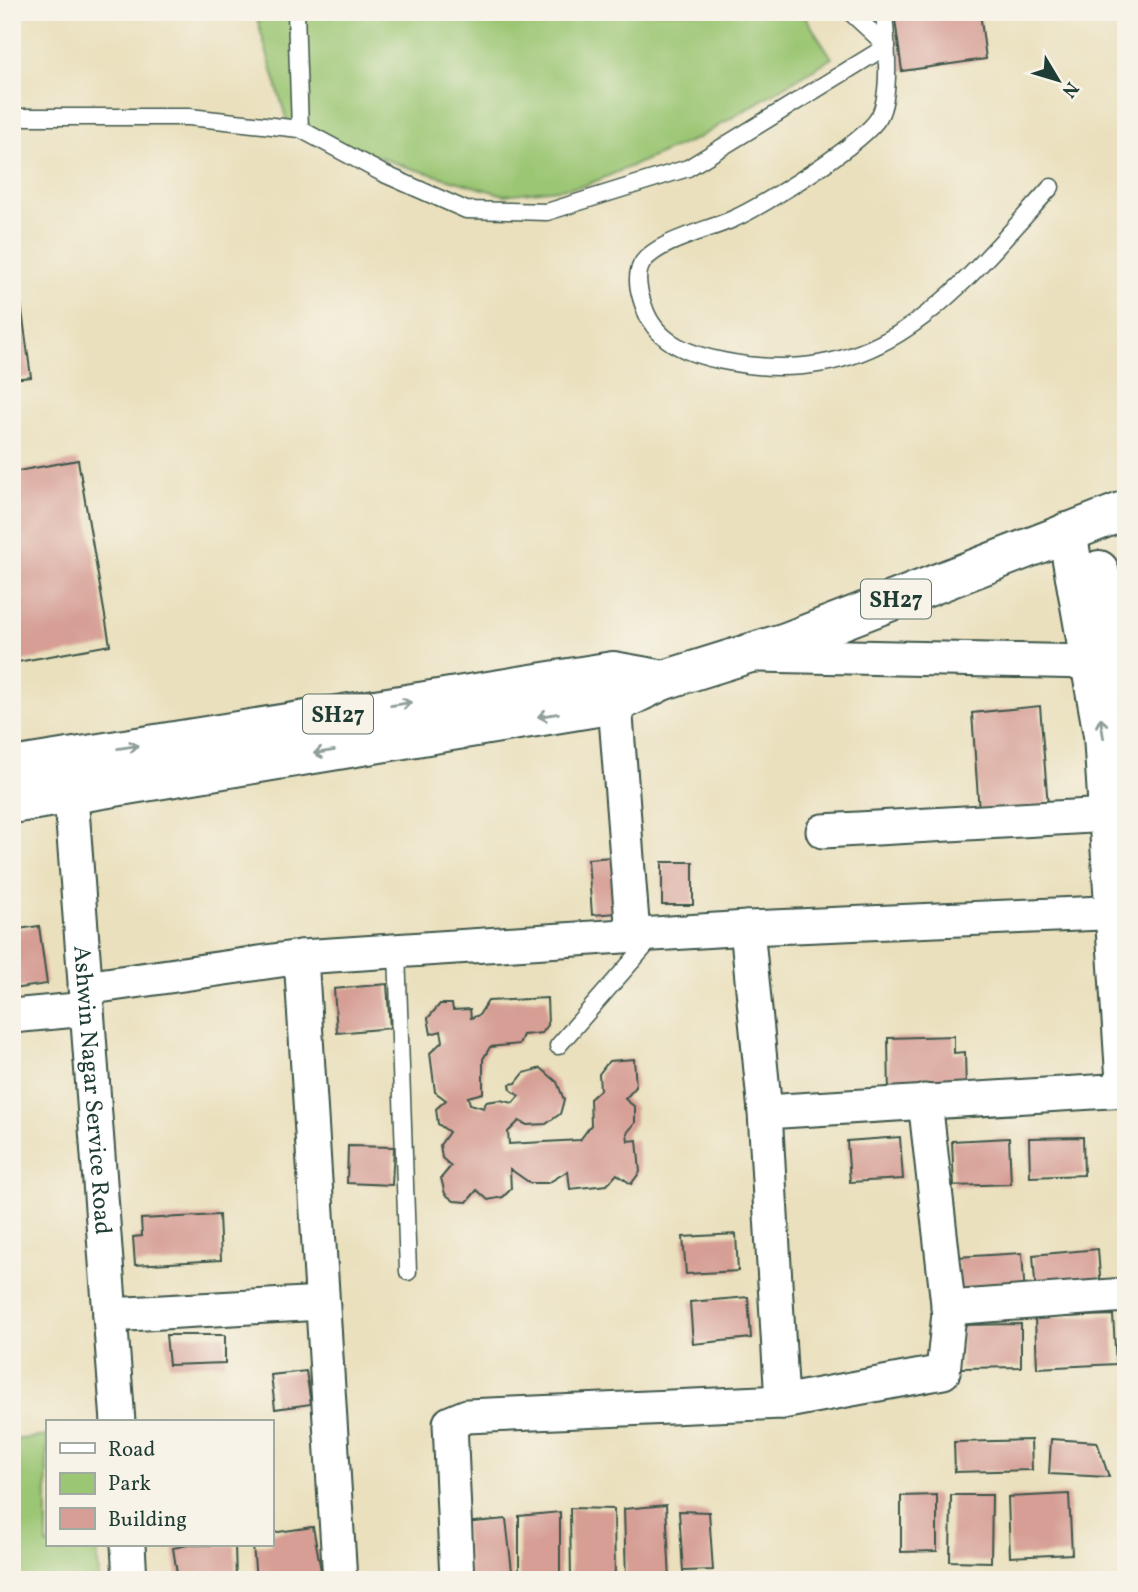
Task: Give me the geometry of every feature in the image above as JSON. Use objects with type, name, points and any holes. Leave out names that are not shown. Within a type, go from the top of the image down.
[{"type":"main road","name":"SH27","points":[[12,767],[613,671],[664,680],[786,642],[1126,510]]},
{"type":"main road","points":[[1078,528],[1121,912],[1126,1090]]},
{"type":"main road","points":[[1078,528],[1126,687]]},
{"type":"main road","points":[[12,804],[615,704],[664,680]]},
{"type":"street","points":[[744,655],[1091,662]]},
{"type":"street","points":[[615,704],[644,935]]},
{"type":"street","name":"Ashwin Nagar Service Road","points":[[68,757],[118,1420]]},
{"type":"street","points":[[823,831],[1109,815]]},
{"type":"street","points":[[12,1016],[300,957],[747,928],[1121,912]]},
{"type":"street","points":[[747,928],[765,1112],[782,1402]]},
{"type":"street","points":[[300,957],[340,1580]]},
{"type":"street","points":[[765,1112],[1126,1090]]},
{"type":"street","points":[[457,1580],[450,1423],[467,1416],[782,1402],[943,1372],[948,1308],[925,1101]]},
{"type":"street","points":[[948,1308],[1126,1294]]},
{"type":"street","points":[[110,1315],[322,1303]]},
{"type":"street","points":[[128,1546],[131,1580]]},
{"type":"lane","points":[[296,12],[300,129]]},
{"type":"lane","points":[[850,12],[887,46]]},
{"type":"lane","points":[[884,12],[887,46],[883,108],[878,119],[818,168],[752,209],[671,243],[641,264],[637,281],[647,314],[667,340],[698,355],[765,367],[825,365],[852,358],[900,333],[948,297],[1051,187]]},
{"type":"lane","points":[[12,117],[189,117],[300,129],[382,173],[466,210],[547,212],[688,168],[887,46]]},
{"type":"lane","points":[[558,1046],[644,935]]},
{"type":"lane","points":[[397,951],[408,1272]]},
{"type":"green space","points":[[255,12],[802,12],[832,58],[698,138],[584,186],[504,195],[407,167],[288,125]]},
{"type":"green space","points":[[46,1436],[46,1546],[97,1546],[99,1580],[12,1580],[12,1440]]},
{"type":"building","points":[[894,12],[980,12],[986,59],[902,71]]},
{"type":"building","points":[[14,252],[31,377],[12,379],[12,253]]},
{"type":"building","points":[[78,460],[110,645],[12,663],[12,472]]},
{"type":"building","points":[[1040,706],[1048,806],[979,812],[972,713]]},
{"type":"building","points":[[623,856],[628,912],[592,915],[588,859]]},
{"type":"building","points":[[662,862],[693,862],[693,905],[662,905]]},
{"type":"building","points":[[39,926],[47,984],[12,989],[12,930]]},
{"type":"building","points":[[387,984],[390,1028],[337,1033],[334,989]]},
{"type":"building","points":[[547,998],[548,1025],[542,1033],[523,1035],[519,1044],[490,1047],[483,1059],[483,1093],[468,1097],[470,1104],[484,1108],[486,1102],[500,1100],[513,1103],[519,1096],[511,1090],[510,1084],[516,1083],[524,1073],[541,1068],[557,1082],[564,1100],[560,1114],[546,1124],[527,1125],[519,1121],[508,1132],[509,1144],[580,1140],[591,1125],[590,1099],[600,1090],[599,1074],[609,1061],[634,1059],[636,1087],[625,1099],[635,1107],[635,1123],[627,1133],[628,1141],[637,1140],[640,1172],[631,1184],[617,1174],[607,1185],[570,1189],[568,1171],[548,1183],[530,1183],[510,1169],[511,1189],[503,1197],[488,1200],[477,1190],[467,1202],[454,1201],[445,1194],[441,1178],[451,1166],[442,1158],[440,1145],[449,1132],[438,1124],[436,1109],[446,1100],[435,1092],[430,1053],[443,1041],[441,1031],[431,1034],[428,1018],[440,1004],[452,1004],[453,1010],[470,1009],[471,1018],[479,1015],[488,1001]]},
{"type":"building","points":[[954,1036],[954,1053],[965,1052],[966,1092],[889,1095],[888,1038]]},
{"type":"building","points":[[900,1137],[903,1179],[850,1182],[847,1141]]},
{"type":"building","points":[[1083,1137],[1084,1175],[1030,1177],[1029,1138]]},
{"type":"building","points":[[1009,1138],[1011,1184],[954,1186],[952,1141]]},
{"type":"building","points":[[348,1146],[394,1147],[392,1185],[347,1183]]},
{"type":"building","points":[[219,1215],[221,1260],[135,1265],[133,1237],[142,1236],[141,1219]]},
{"type":"building","points":[[736,1234],[738,1271],[686,1274],[683,1237]]},
{"type":"building","points":[[1098,1249],[1101,1290],[1036,1295],[1033,1255]]},
{"type":"building","points":[[1022,1253],[1025,1296],[960,1300],[957,1257]]},
{"type":"building","points":[[748,1297],[751,1338],[693,1344],[690,1302]]},
{"type":"building","points":[[1113,1315],[1116,1364],[1037,1368],[1035,1318]]},
{"type":"building","points":[[1021,1324],[1021,1367],[961,1368],[961,1325]]},
{"type":"building","points":[[166,1335],[225,1335],[225,1363],[169,1365]]},
{"type":"building","points":[[306,1371],[311,1404],[275,1409],[271,1375]]},
{"type":"building","points":[[1051,1439],[1097,1442],[1109,1477],[1049,1474]]},
{"type":"building","points":[[1031,1440],[1032,1470],[955,1472],[954,1442]]},
{"type":"building","points":[[1069,1494],[1072,1554],[1010,1557],[1008,1497]]},
{"type":"building","points":[[937,1495],[937,1551],[901,1552],[901,1496]]},
{"type":"building","points":[[951,1495],[992,1495],[991,1562],[950,1561]]},
{"type":"building","points":[[666,1505],[670,1580],[626,1580],[624,1509]]},
{"type":"building","points":[[570,1508],[614,1509],[615,1580],[571,1580]]},
{"type":"building","points":[[679,1511],[709,1512],[713,1570],[683,1571]]},
{"type":"building","points":[[560,1512],[560,1580],[519,1580],[519,1516]]},
{"type":"building","points":[[506,1519],[513,1580],[470,1580],[464,1523]]},
{"type":"building","points":[[313,1527],[322,1576],[306,1580],[256,1580],[253,1546],[273,1546],[273,1533]]},
{"type":"building","points":[[235,1546],[236,1580],[178,1580],[173,1548]]}]
